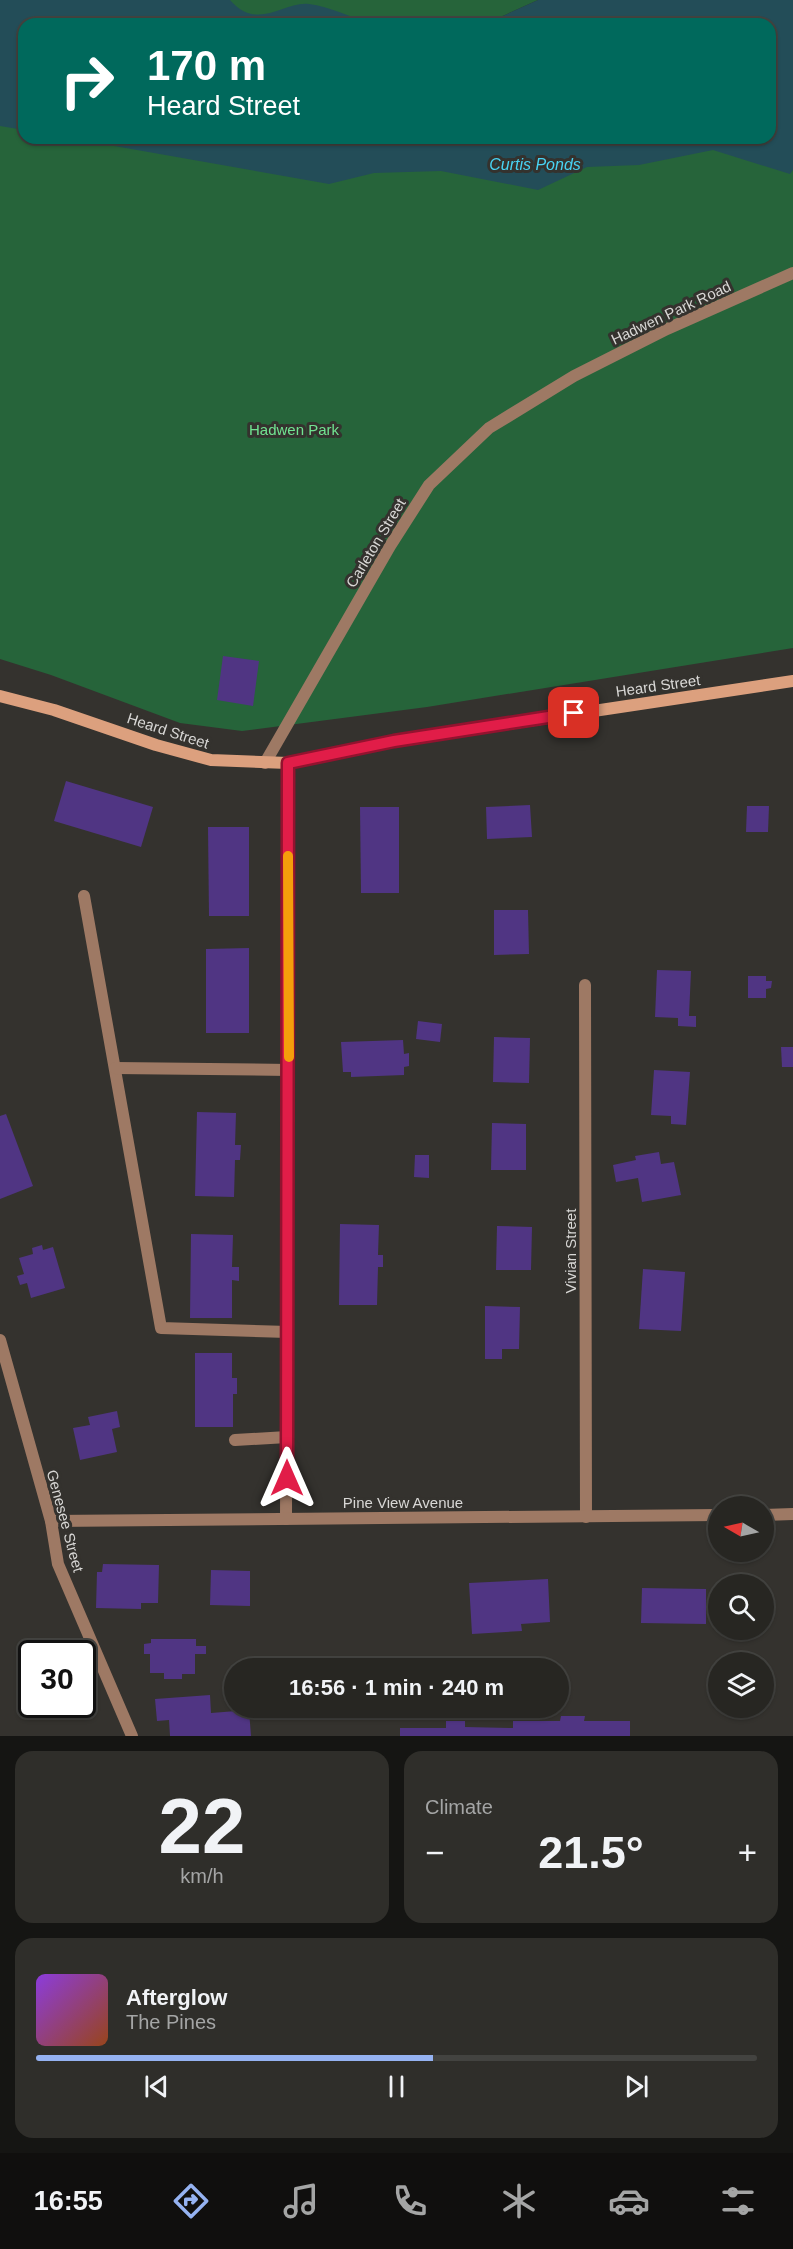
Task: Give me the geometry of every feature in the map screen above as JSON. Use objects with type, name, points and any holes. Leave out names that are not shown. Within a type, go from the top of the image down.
[{"type":"street","name":"Hadwen Park Road","points":[[562,383],[667,329],[793,273]]},
{"type":"street","name":"Carleton Street","points":[[265,763],[390,546],[429,485],[489,428],[562,383]]},
{"type":"street","name":"Heard Street","points":[[0,696],[54,710],[211,760],[288,763],[394,741],[793,681]]},
{"type":"street","points":[[286,1519],[289,1071],[288,763]]},
{"type":"street","points":[[84,896],[161,1328],[288,1332]]},
{"type":"street","name":"Vivian Street","points":[[585,985],[586,1517]]},
{"type":"street","points":[[115,1068],[289,1071]]},
{"type":"street","name":"Genesee Street","points":[[0,1340],[51,1521],[58,1564],[132,1736]]},
{"type":"street","points":[[235,1440],[287,1437]]},
{"type":"street","points":[[774,1515],[793,1514]]},
{"type":"street","name":"Pine View Avenue","points":[[51,1521],[708,1515]]},
{"type":"green space","name":"Hadwen Park","points":[[0,0],[538,0],[498,18],[18,18],[18,144],[776,144],[776,18],[718,18],[562,0],[793,0],[793,648],[427,707],[242,731],[180,723],[51,675],[0,659]]},
{"type":"water","points":[[0,0],[230,0],[250,14],[260,15],[299,4],[309,4],[355,18],[18,18],[18,129],[0,126]]},
{"type":"water","name":"Curtis Ponds","points":[[538,0],[793,0],[793,170],[790,174],[713,150],[639,165],[587,167],[538,190],[441,171],[374,173],[329,184],[103,144],[776,144],[776,18],[498,18]]},
{"type":"building","points":[[223,656],[259,661],[253,706],[217,700]]},
{"type":"building","points":[[66,781],[153,807],[141,847],[54,821]]},
{"type":"building","points":[[530,805],[532,837],[487,839],[486,807]]},
{"type":"building","points":[[747,806],[769,806],[768,832],[746,832]]},
{"type":"building","points":[[360,807],[399,807],[399,893],[361,893]]},
{"type":"building","points":[[208,827],[249,827],[249,916],[209,916]]},
{"type":"building","points":[[494,910],[528,910],[529,954],[494,955]]},
{"type":"building","points":[[249,948],[249,1033],[206,1033],[206,949]]},
{"type":"building","points":[[657,970],[691,971],[689,1016],[696,1016],[696,1027],[678,1026],[678,1018],[655,1017]]},
{"type":"building","points":[[748,976],[766,976],[766,981],[772,981],[771,988],[766,989],[766,998],[748,998]]},
{"type":"building","points":[[418,1021],[442,1024],[440,1042],[416,1039]]},
{"type":"building","points":[[494,1037],[530,1038],[529,1083],[493,1082]]},
{"type":"building","points":[[403,1040],[404,1054],[409,1053],[409,1066],[404,1067],[404,1075],[351,1077],[351,1072],[343,1072],[341,1042]]},
{"type":"building","points":[[781,1047],[793,1047],[793,1067],[782,1067]]},
{"type":"building","points":[[654,1070],[690,1072],[686,1125],[671,1124],[671,1116],[651,1115]]},
{"type":"building","points":[[197,1112],[236,1113],[235,1145],[241,1145],[240,1160],[235,1160],[234,1197],[195,1196]]},
{"type":"building","points":[[6,1114],[33,1186],[0,1199],[0,1116]]},
{"type":"building","points":[[492,1123],[526,1124],[526,1170],[491,1170]]},
{"type":"building","points":[[659,1152],[661,1164],[674,1162],[681,1195],[642,1202],[638,1178],[616,1182],[613,1165],[636,1160],[635,1156]]},
{"type":"building","points":[[415,1155],[429,1155],[429,1178],[414,1177]]},
{"type":"building","points":[[340,1224],[379,1225],[378,1255],[383,1255],[383,1267],[378,1267],[377,1305],[339,1305]]},
{"type":"building","points":[[497,1226],[532,1227],[531,1270],[496,1270]]},
{"type":"building","points":[[191,1234],[233,1235],[232,1267],[239,1267],[239,1281],[232,1280],[232,1318],[190,1318]]},
{"type":"building","points":[[42,1245],[43,1250],[53,1247],[65,1288],[31,1298],[27,1283],[20,1285],[17,1276],[24,1274],[19,1258],[33,1254],[32,1248]]},
{"type":"building","points":[[643,1269],[685,1272],[681,1331],[639,1329]]},
{"type":"building","points":[[485,1306],[520,1307],[519,1349],[502,1349],[502,1359],[485,1359]]},
{"type":"building","points":[[195,1353],[232,1353],[232,1378],[237,1378],[237,1394],[233,1394],[233,1427],[195,1427]]},
{"type":"building","points":[[117,1411],[120,1427],[112,1429],[117,1452],[80,1460],[73,1428],[90,1425],[88,1417]]},
{"type":"building","points":[[103,1564],[159,1565],[158,1603],[141,1603],[141,1609],[96,1608],[97,1572],[102,1572]]},
{"type":"building","points":[[211,1570],[250,1571],[250,1606],[210,1605]]},
{"type":"building","points":[[548,1579],[550,1622],[521,1624],[522,1631],[472,1634],[469,1583]]},
{"type":"building","points":[[642,1588],[706,1589],[706,1624],[641,1623]]},
{"type":"building","points":[[151,1639],[196,1639],[196,1646],[206,1646],[206,1654],[195,1654],[195,1674],[182,1674],[182,1679],[164,1679],[164,1673],[150,1673],[150,1654],[144,1654],[144,1644],[151,1643]]},
{"type":"building","points":[[210,1695],[211,1713],[224,1712],[224,1718],[250,1718],[251,1736],[170,1736],[169,1720],[157,1721],[155,1699]]},
{"type":"building","points":[[569,1716],[585,1716],[584,1721],[630,1721],[630,1736],[400,1736],[400,1728],[446,1728],[446,1721],[465,1721],[465,1727],[513,1728],[513,1721],[560,1721],[561,1718],[569,1718]]},
{"type":"slow traffic","points":[[288,856],[289,1057]]},
{"type":"route","points":[[287,1478],[288,763],[394,741],[574,713]]}]
